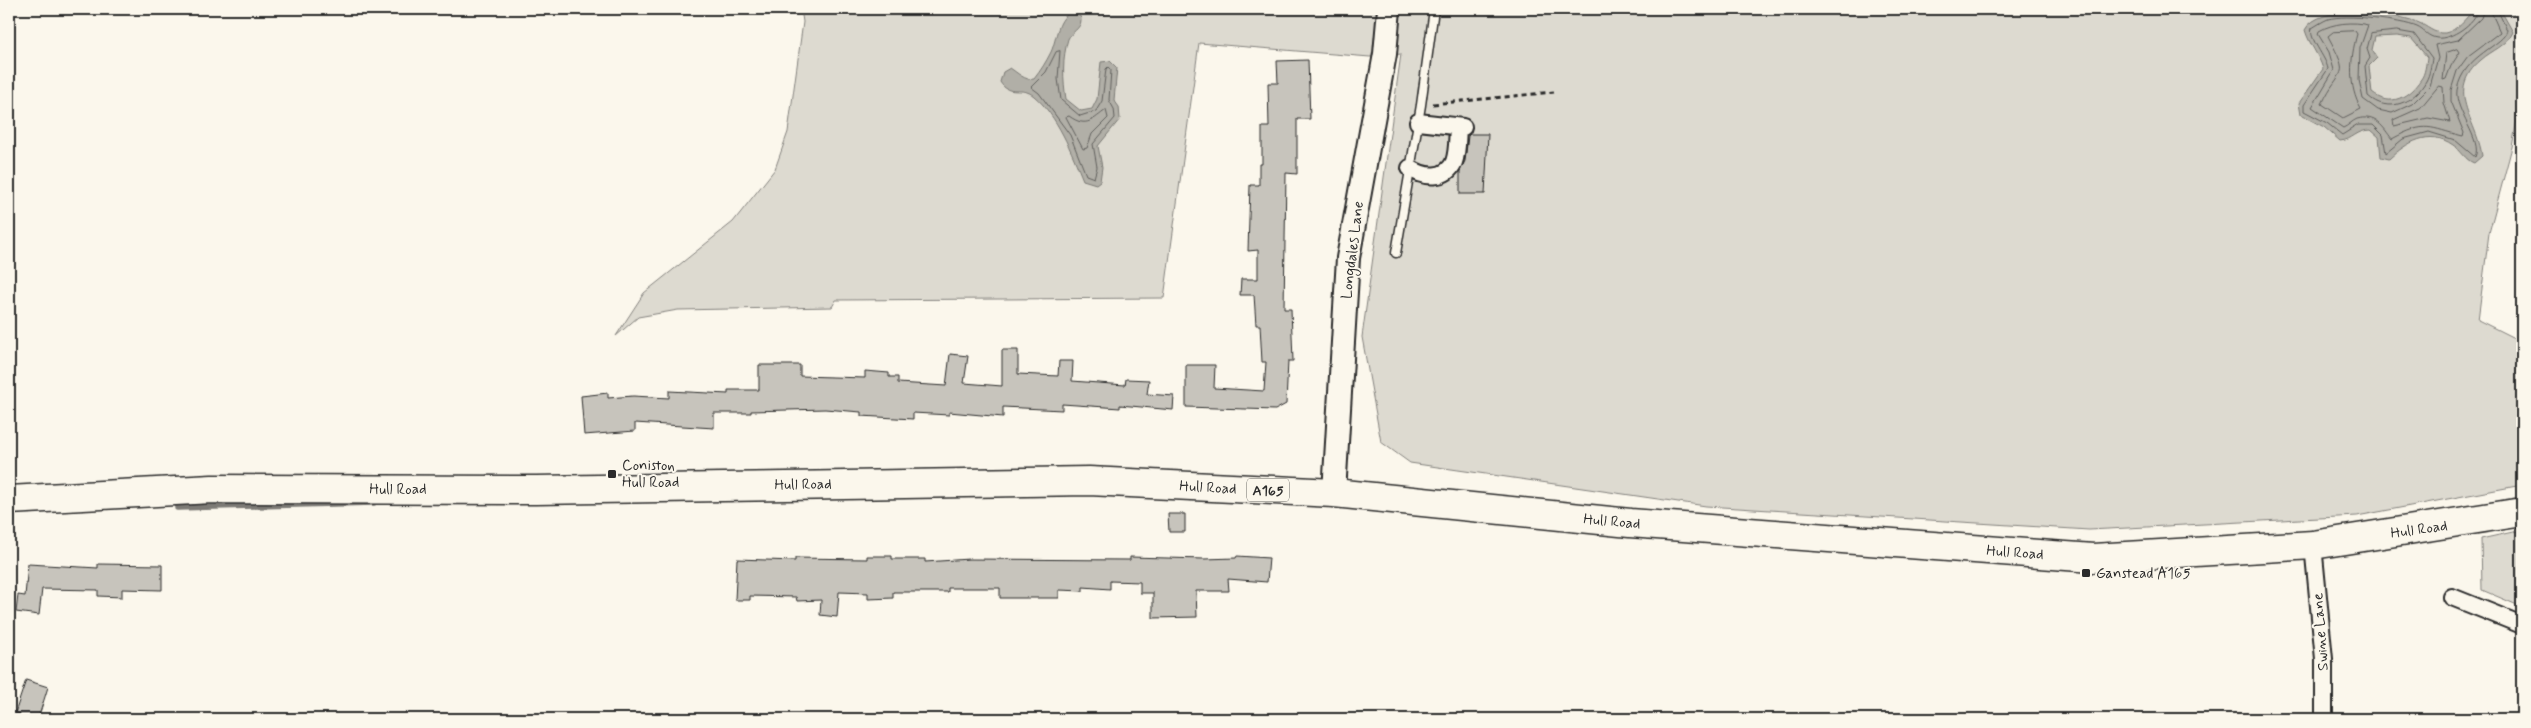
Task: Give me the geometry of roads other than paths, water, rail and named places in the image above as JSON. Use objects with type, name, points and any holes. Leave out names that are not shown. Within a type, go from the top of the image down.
[{"type":"highway","name":"Hull Road","points":[[9,500],[212,489],[536,490],[1081,481],[1334,493],[1630,523],[2093,558],[2313,544],[2522,512]]},
{"type":"street","name":"Longdales Lane","points":[[1334,493],[1348,258],[1385,54],[1389,9]]},
{"type":"street","points":[[1410,168],[1423,175],[1431,176],[1447,170],[1453,164],[1456,156],[1460,127],[1418,122]]},
{"type":"street","name":"Swine Lane","points":[[2313,544],[2324,659],[2324,719]]},
{"type":"street","points":[[2452,597],[2522,625]]},
{"type":"lane","points":[[1396,253],[1421,105],[1434,9]]},
{"type":"water","points":[[2474,9],[2500,9],[2513,32],[2507,41],[2481,60],[2470,72],[2465,83],[2466,106],[2482,156],[2474,163],[2468,160],[2453,145],[2435,138],[2427,138],[2410,143],[2389,159],[2381,157],[2379,137],[2371,130],[2366,130],[2340,141],[2324,127],[2301,115],[2299,103],[2323,69],[2305,30],[2313,21],[2340,13],[2375,13],[2406,19],[2437,32],[2445,33],[2458,27]],"holes":[[[2397,36],[2411,38],[2427,57],[2422,77],[2411,91],[2393,100],[2386,100],[2372,93],[2369,66],[2377,58],[2372,50],[2375,37]]]},
{"type":"water","points":[[1073,12],[1080,16],[1081,23],[1071,34],[1066,46],[1064,84],[1066,99],[1081,111],[1092,109],[1097,99],[1101,62],[1110,61],[1117,68],[1114,100],[1119,107],[1120,119],[1098,146],[1102,167],[1100,181],[1096,184],[1083,180],[1063,135],[1050,113],[1042,104],[1029,93],[1025,91],[1012,91],[1004,87],[1000,82],[1003,72],[1010,68],[1025,78],[1034,79],[1051,52],[1061,23],[1068,14]]},
{"type":"waterway","points":[[177,508],[374,503]]},
{"type":"place","name":"Coniston Hull Road","points":[[612,474]]},
{"type":"place","name":"Ganstead A165","points":[[2086,573]]}]
